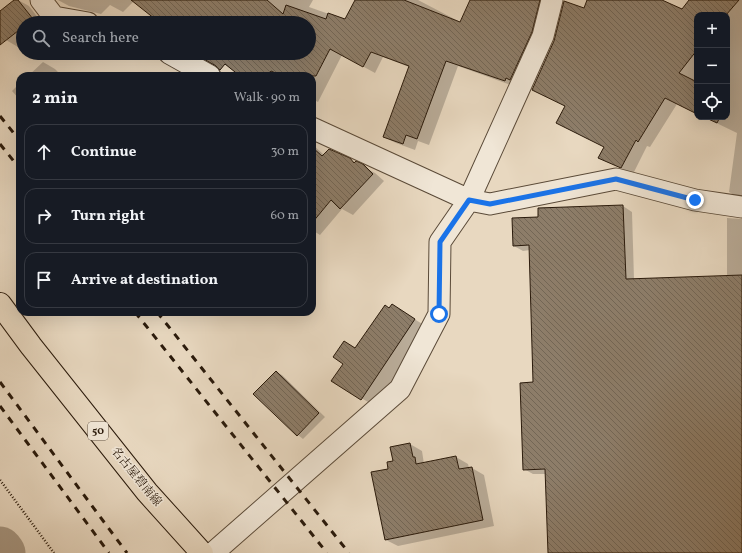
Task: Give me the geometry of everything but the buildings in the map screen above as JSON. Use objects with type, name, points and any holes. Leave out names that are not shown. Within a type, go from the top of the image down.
[{"type":"main road","name":"名古屋碧南線","points":[[0,304],[31,346],[147,492],[202,553]]},
{"type":"street","points":[[41,0],[53,16]]},
{"type":"street","points":[[213,553],[400,389],[439,314],[440,242],[469,200],[543,36],[552,0]]},
{"type":"street","points":[[181,60],[203,72]]},
{"type":"street","points":[[316,130],[469,200],[490,204],[616,179],[695,200],[742,207]]},
{"type":"path","points":[[0,480],[54,553]]},
{"type":"waterway","points":[[0,549],[3,553]]},
{"type":"railway","points":[[0,116],[16,136]]},
{"type":"railway","points":[[0,144],[16,164]]},
{"type":"railway","points":[[138,316],[327,553]]},
{"type":"railway","points":[[160,316],[349,553]]},
{"type":"railway","points":[[0,382],[127,553]]},
{"type":"railway","points":[[0,406],[109,553]]},
{"type":"route","points":[[439,314],[440,242],[469,200],[490,204],[616,179],[695,200]]}]
